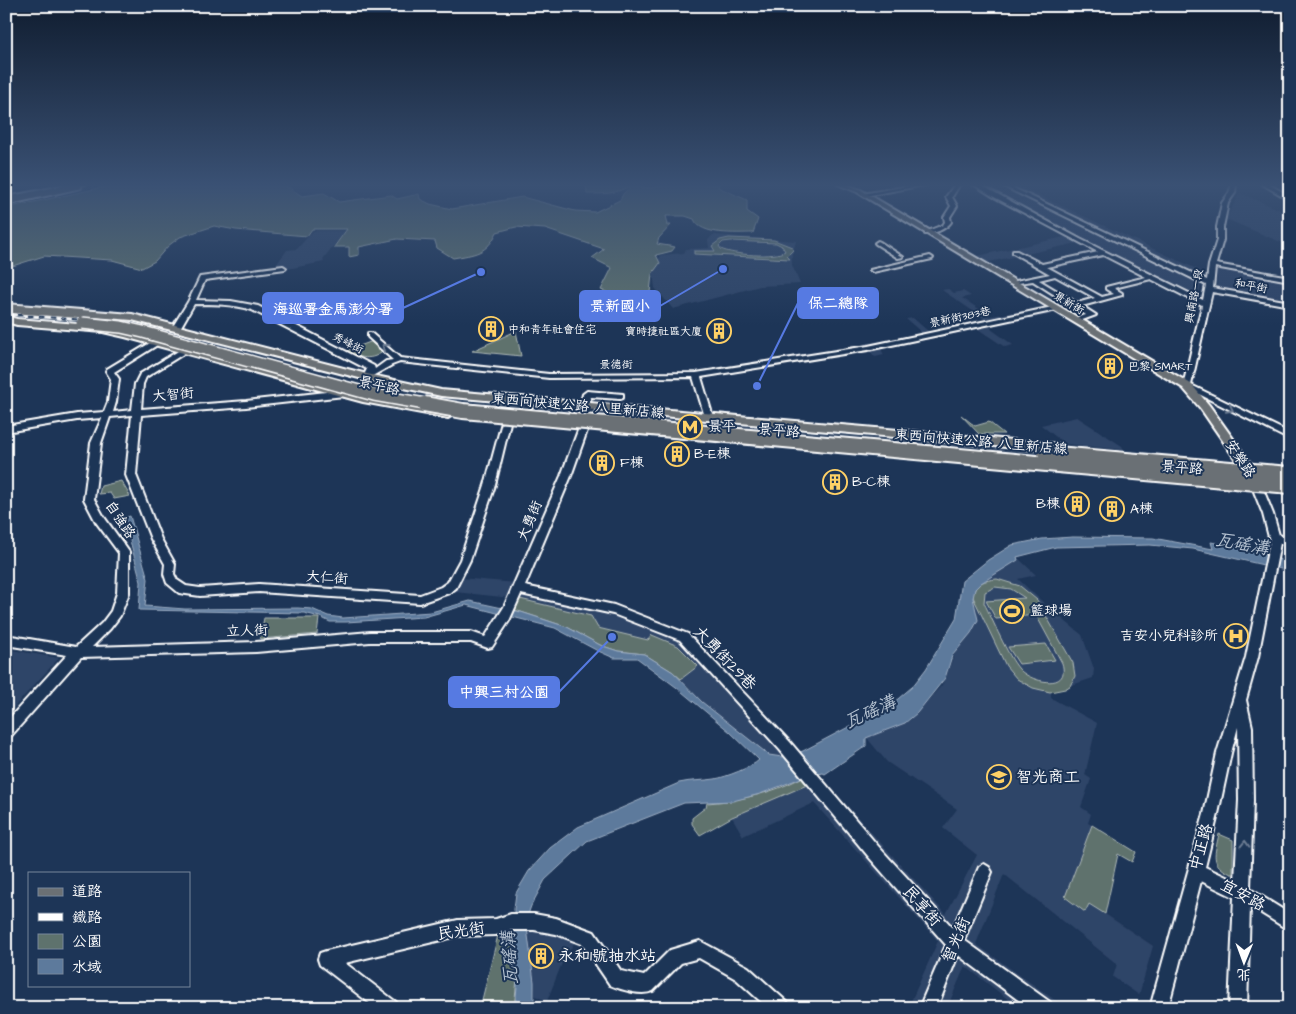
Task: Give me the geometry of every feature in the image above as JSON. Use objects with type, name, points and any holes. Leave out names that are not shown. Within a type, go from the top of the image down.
[{"type":"highway","points":[[7,314],[85,320]]},
{"type":"highway","name":"東西向快速公路 八里新店線","points":[[85,320],[146,324],[393,390],[455,400],[502,406],[1290,474]]},
{"type":"highway","name":"東西向快速公路 八里新店線","points":[[85,320],[143,332],[374,395],[463,411],[1290,486]]},
{"type":"main road","name":"景新街","points":[[925,231],[1187,386]]},
{"type":"main road","name":"景平路","points":[[7,314],[132,317],[367,377],[441,393],[587,408],[1290,468]]},
{"type":"main road","name":"景平路","points":[[7,314],[17,322],[102,330],[158,342],[344,393],[424,412],[506,422],[1290,492]]},
{"type":"main road","name":"安樂路","points":[[1187,386],[1205,406],[1245,464]]},
{"type":"street","points":[[928,233],[932,231]]},
{"type":"street","points":[[1063,231],[1205,304]]},
{"type":"street","name":"和平街","points":[[1098,231],[1209,286],[1290,304]]},
{"type":"street","name":"興南路一段","points":[[1187,386],[1212,265],[1220,240],[1220,231]]},
{"type":"street","points":[[878,243],[900,257]]},
{"type":"street","points":[[1015,252],[1101,299]]},
{"type":"street","points":[[1042,266],[1104,253]]},
{"type":"street","points":[[872,270],[930,258]]},
{"type":"street","points":[[1212,265],[1290,279]]},
{"type":"street","points":[[176,328],[192,302],[202,278],[283,268]]},
{"type":"street","points":[[1013,282],[1057,274]]},
{"type":"street","points":[[1076,304],[1120,294],[1108,288],[1153,277]]},
{"type":"street","points":[[1036,281],[1092,315],[1077,320]]},
{"type":"street","name":"秀峰街","points":[[192,302],[219,302],[255,308],[371,368],[367,377]]},
{"type":"street","name":"景新街383巷","points":[[868,348],[1057,308]]},
{"type":"street","points":[[367,377],[389,363],[398,360],[371,335]]},
{"type":"street","name":"自強路","points":[[6,732],[116,613],[123,593],[124,552],[100,519],[89,499],[96,443],[112,402],[115,379],[110,371],[158,342]]},
{"type":"street","name":"景德街","points":[[398,360],[549,376],[696,375],[868,348]]},
{"type":"street","points":[[137,413],[139,384],[143,376],[185,350]]},
{"type":"street","points":[[696,375],[709,417]]},
{"type":"street","name":"景新街","points":[[1187,386],[1290,437]]},
{"type":"street","name":"大智街","points":[[8,431],[55,420],[246,404],[344,393]]},
{"type":"street","points":[[587,408],[587,394],[620,396]]},
{"type":"street","points":[[506,422],[534,402]]},
{"type":"street","name":"大勇街","points":[[488,643],[507,613],[566,476],[587,408]]},
{"type":"street","name":"大仁街","points":[[137,413],[131,475],[156,539],[170,564],[169,574],[173,584],[183,590],[200,592],[259,588],[420,599],[445,590],[452,585],[465,560],[490,485],[506,422]]},
{"type":"street","name":"安樂路","points":[[1245,464],[1259,489],[1275,539]]},
{"type":"street","points":[[1238,1008],[1246,800],[1245,727],[1242,694],[1252,657],[1275,539],[1290,543]]},
{"type":"street","name":"大勇街29巷","points":[[518,589],[614,610],[684,637],[785,746],[817,786]]},
{"type":"street","name":"立人街","points":[[6,640],[78,652],[256,647],[370,637],[471,636],[488,643]]},
{"type":"street","name":"中正路","points":[[1159,1008],[1242,694]]},
{"type":"street","name":"民享街","points":[[817,786],[954,943],[1044,1008]]},
{"type":"street","name":"宜安路","points":[[1194,870],[1243,893],[1290,923]]},
{"type":"street","name":"智光街","points":[[928,1008],[984,872]]},
{"type":"street","name":"民光街","points":[[390,1008],[326,959],[458,928],[496,926],[511,922],[534,922],[556,926],[588,938],[616,979],[647,985],[676,956],[700,948],[742,973],[781,1008]]},
{"type":"shaded area","points":[[313,231],[345,231],[323,259],[324,262],[287,269],[286,267],[273,269],[287,250],[297,249]]},
{"type":"shaded area","points":[[1060,231],[1116,231],[1203,272],[1197,304],[1082,242],[984,263],[973,257],[1069,236]]},
{"type":"shaded area","points":[[1255,231],[1290,231],[1290,246]]},
{"type":"shaded area","points":[[713,235],[796,241],[792,265],[800,284],[760,286],[673,309],[655,288],[652,264],[657,262],[661,255],[684,253],[686,249],[709,248],[708,240]]},
{"type":"shaded area","points":[[1216,267],[1290,281],[1290,302],[1217,287]]},
{"type":"shaded area","points":[[948,289],[954,293],[963,291],[971,296],[962,298],[990,316],[1043,308],[1053,314],[992,326],[991,329],[1013,345],[1005,347],[978,329],[881,349],[884,355],[875,357],[864,344],[919,334],[920,331],[906,319],[913,318],[929,332],[948,328],[933,317],[938,316],[954,327],[986,320],[942,290]]},
{"type":"shaded area","points":[[1077,417],[1122,446],[1124,450],[1065,444],[1041,425]]},
{"type":"shaded area","name":"智光商工","points":[[1017,557],[1036,575],[1018,579],[1082,635],[1094,669],[1093,678],[1051,692],[1051,698],[1097,723],[1085,775],[1091,779],[1081,807],[1091,814],[1088,823],[1136,852],[1132,862],[1118,854],[1105,914],[1153,946],[1139,995],[1113,977],[1117,964],[1004,874],[976,944],[1066,1008],[1006,1008],[1009,1000],[965,966],[947,1008],[908,1008],[938,941],[814,803],[743,836],[732,817],[806,785],[702,702],[681,679],[698,666],[648,640],[598,628],[520,599],[455,592],[460,578],[526,584],[618,606],[690,635],[946,914],[977,855],[943,828],[957,809],[887,762],[867,738],[909,721],[942,685],[957,648],[971,587]]},
{"type":"shaded area","points":[[6,649],[59,658],[6,716]]},
{"type":"shaded area","name":"永和1號抽水站","points":[[527,928],[576,940],[562,963],[547,1001],[535,996]]},
{"type":"green space","points":[[6,231],[198,231],[180,237],[168,246],[155,261],[142,268],[112,260],[44,256],[6,268]]},
{"type":"green space","points":[[252,231],[310,231],[307,236]]},
{"type":"green space","points":[[345,231],[500,231],[497,232],[489,245],[480,252],[453,258],[437,248],[435,241],[397,239],[359,247],[359,255],[349,257],[349,247],[334,247]]},
{"type":"green space","points":[[552,231],[665,231],[659,238],[657,244],[675,247],[672,251],[656,255],[660,263],[652,274],[649,302],[625,299],[601,290],[612,268],[592,258],[604,249]]},
{"type":"green space","points":[[714,231],[754,231],[753,233]]},
{"type":"green space","points":[[729,238],[774,240],[792,247],[793,250],[787,256],[790,259],[694,254],[694,251],[715,251],[712,246],[720,240]],"holes":[[[731,241],[776,243],[782,246],[785,251],[764,255],[744,254],[727,251],[719,246],[723,242]]]},
{"type":"green space","points":[[516,331],[521,356],[472,351]]},
{"type":"green space","points":[[373,341],[385,350],[380,354],[366,358],[346,351]]},
{"type":"green space","points":[[961,415],[975,426],[989,422],[1004,434],[979,434]]},
{"type":"green space","points":[[121,481],[130,496],[114,499],[110,493],[99,494],[101,486]]},
{"type":"green space","points":[[997,579],[1020,586],[1037,600],[1073,663],[1075,676],[1070,686],[1050,692],[1033,688],[1017,679],[1006,666],[973,597],[975,588],[978,585],[984,581]],"holes":[[[995,587],[1011,589],[1025,598],[986,601],[996,619],[1036,615],[1062,663],[1063,672],[1061,678],[1048,682],[1032,678],[1024,674],[1014,663],[984,603],[985,592]]]},
{"type":"green space","points":[[520,599],[591,616],[598,628],[648,640],[652,635],[678,646],[698,666],[681,679],[644,654],[618,651],[600,645],[567,627],[515,610]]},
{"type":"green space","points":[[264,618],[319,618],[317,634],[260,639]]},
{"type":"green space","name":"籃球場","points":[[1046,644],[1055,660],[1019,664],[1008,647]]},
{"type":"green space","points":[[801,778],[807,785],[732,817],[700,835],[692,824],[692,818],[706,807],[707,803],[756,795],[779,788]]},
{"type":"green space","points":[[1092,825],[1136,852],[1132,862],[1118,854],[1105,914],[1089,904],[1085,912],[1065,897]]},
{"type":"green space","points":[[1219,834],[1233,840],[1233,874],[1224,870],[1216,862],[1215,853]]},
{"type":"green space","points":[[513,930],[517,979],[514,1008],[480,1008],[499,931]]},
{"type":"water","points":[[130,516],[148,579],[145,606],[185,609],[298,608],[312,609],[328,616],[343,618],[431,612],[470,601],[521,612],[567,627],[600,645],[618,651],[644,654],[673,672],[702,702],[769,755],[782,757],[803,751],[892,704],[912,687],[926,669],[956,619],[962,581],[988,560],[1012,545],[1042,539],[1073,537],[1153,538],[1213,549],[1211,542],[1256,551],[1290,563],[1290,571],[1193,549],[1150,545],[1056,547],[1017,557],[1018,560],[981,583],[975,589],[973,598],[978,620],[971,633],[952,656],[945,678],[917,713],[905,723],[866,738],[866,746],[825,774],[801,778],[760,794],[733,801],[684,803],[587,841],[545,880],[531,906],[526,920],[534,982],[534,1008],[515,1008],[517,986],[514,909],[516,893],[529,871],[550,848],[578,827],[679,783],[720,778],[745,769],[759,760],[730,732],[676,687],[637,658],[614,658],[555,628],[466,605],[424,617],[346,622],[330,622],[304,613],[139,610],[141,582],[124,518]]},
{"type":"railway","points":[[6,314],[97,321],[135,327],[385,393],[451,404]]},
{"type":"railway","points":[[451,404],[1290,480]]},
{"type":"railway","points":[[451,404],[456,405]]},
{"type":"place","name":"景新國小","points":[[723,269]]},
{"type":"place","name":"海巡署金馬澎分署","points":[[481,272]]},
{"type":"place","name":"中和青年社會住宅","points":[[491,329]]},
{"type":"place","name":"寶時捷社區大廈","points":[[719,331]]},
{"type":"place","name":"巴黎 SMART","points":[[1110,366]]},
{"type":"place","name":"保二總隊","points":[[757,386]]},
{"type":"place","name":"景平","points":[[690,427]]},
{"type":"place","name":"B-E棟","points":[[677,454]]},
{"type":"place","name":"F棟","points":[[602,463]]},
{"type":"place","name":"B-C棟","points":[[835,482]]},
{"type":"place","name":"B棟","points":[[1077,504]]},
{"type":"place","name":"A棟","points":[[1112,509]]},
{"type":"place","name":"籃球場","points":[[1012,611]]},
{"type":"place","name":"吉安小兒科診所","points":[[1236,636]]},
{"type":"place","name":"中興三村公園","points":[[612,637]]},
{"type":"place","name":"智光商工","points":[[999,777]]},
{"type":"place","name":"永和1號抽水站","points":[[541,956]]},
{"type":"water label","name":"瓦磘溝","points":[[1242,544]]},
{"type":"water label","name":"瓦磘溝","points":[[870,712]]},
{"type":"water label","name":"瓦磘溝","points":[[510,958]]}]
